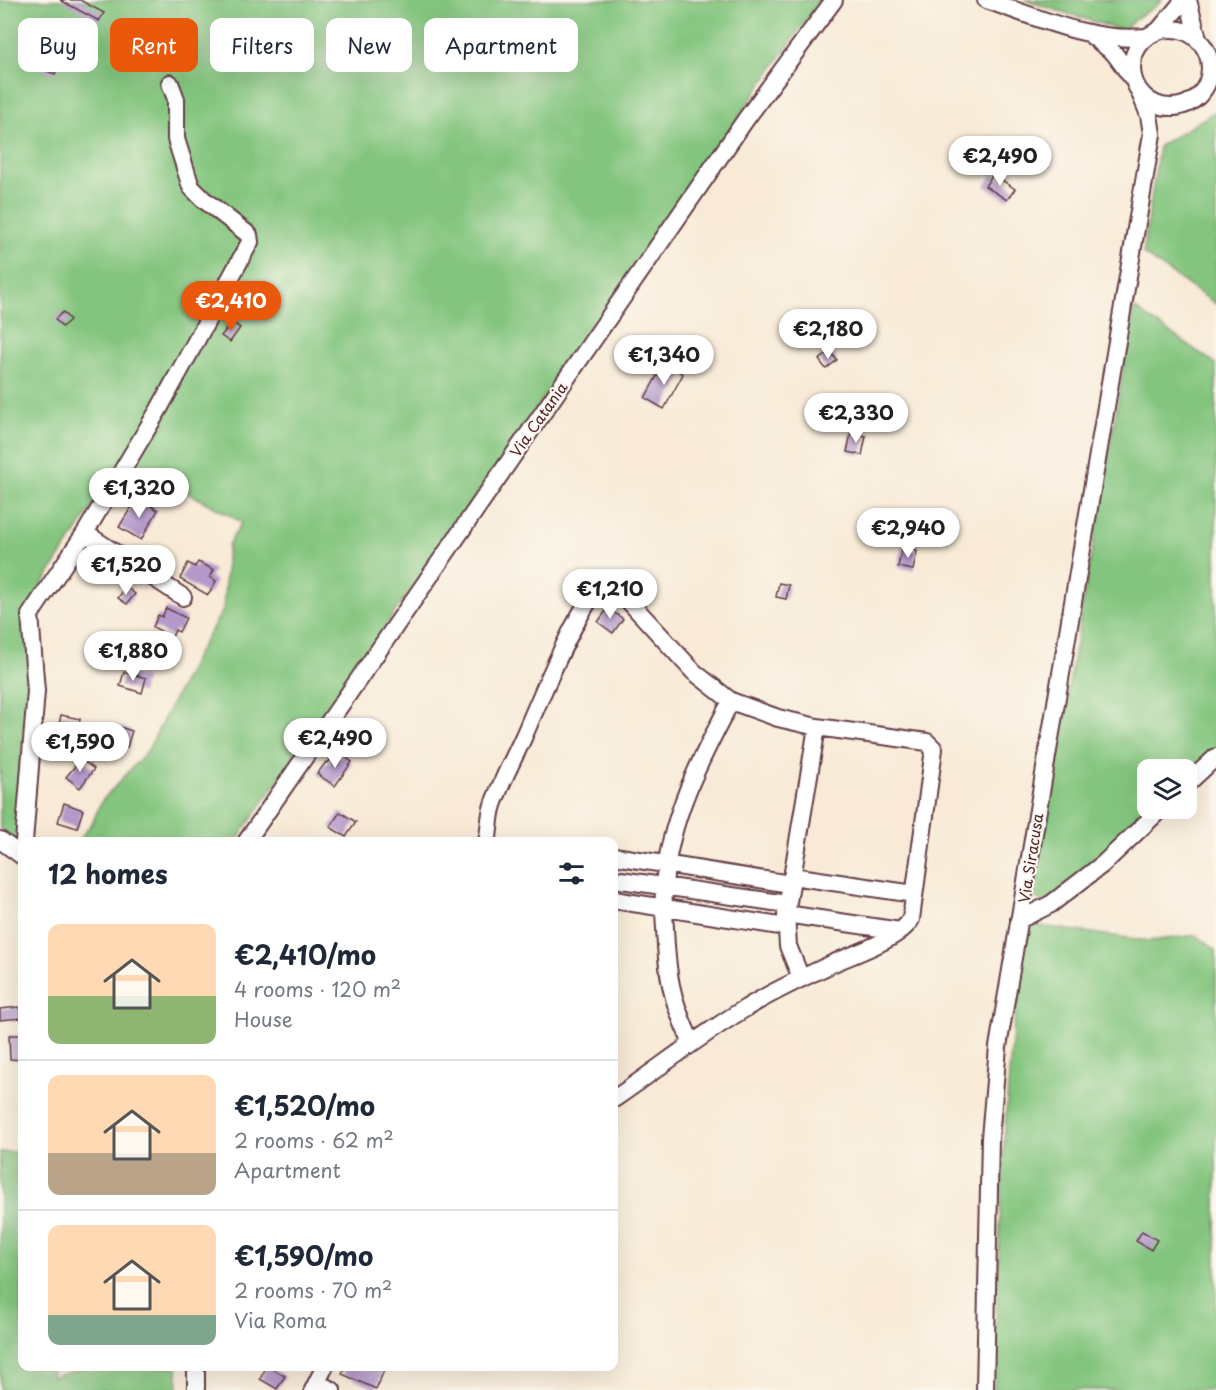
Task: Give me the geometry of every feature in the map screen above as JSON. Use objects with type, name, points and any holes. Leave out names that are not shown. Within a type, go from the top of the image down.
[{"type":"street","name":"Via Catania","points":[[249,837],[746,120],[834,0]]},
{"type":"street","points":[[986,0],[1089,34],[1127,39],[1173,28],[1186,31],[1198,39],[1208,52],[1211,69],[1207,84],[1198,97],[1163,119],[1152,134]]},
{"type":"street","points":[[1152,134],[1149,115],[1137,86],[1132,63],[1136,49],[1186,0],[1198,39]]},
{"type":"street","points":[[1089,34],[1114,53],[1137,86],[1153,103],[1168,108],[1184,106]]},
{"type":"street","points":[[24,837],[36,691],[30,615],[86,533],[207,324],[210,313],[250,242],[249,235],[203,199],[192,187],[176,139],[176,99],[170,83]]},
{"type":"street","name":"Via Siracusa","points":[[984,1390],[990,1138],[998,1047],[1152,134]]},
{"type":"street","points":[[86,533],[183,597]]},
{"type":"street","points":[[487,837],[495,799],[573,629],[602,586],[608,584],[615,586],[694,672],[731,701],[778,718],[817,727],[927,742],[934,749],[911,919],[908,925],[900,931],[801,978],[747,1008],[692,1043],[618,1096]]},
{"type":"street","points":[[692,1043],[681,1021],[668,977],[664,887],[678,818],[688,787],[731,701]]},
{"type":"street","points":[[801,978],[788,946],[786,915],[817,727]]},
{"type":"street","points":[[1197,775],[1216,757]]},
{"type":"street","points":[[1019,920],[1051,904],[1103,864],[1150,819]]},
{"type":"street","points":[[0,840],[18,853]]},
{"type":"street","points":[[618,857],[667,865],[914,894]]},
{"type":"street","points":[[618,880],[664,887],[786,915]]},
{"type":"street","points":[[618,901],[664,908],[786,915],[900,931]]},
{"type":"street","points":[[196,1371],[196,1390]]},
{"type":"street","points":[[321,1388],[324,1371]]},
{"type":"green space","points":[[0,0],[820,0],[239,837],[81,837],[93,822],[101,802],[148,750],[197,654],[223,610],[228,545],[242,522],[124,458],[38,591],[19,781],[23,785],[18,841],[0,828]]},
{"type":"green space","points":[[1024,0],[1162,0],[1133,21],[1124,31]]},
{"type":"green space","points":[[1216,111],[1216,304],[1143,254],[1159,146]]},
{"type":"green space","points":[[1134,308],[1216,364],[1216,752],[1197,770],[1197,759],[1137,759],[1137,819],[1144,819],[1046,901],[1036,898],[1033,891]]},
{"type":"green space","points":[[1033,925],[1150,941],[1196,935],[1216,950],[1216,1390],[994,1390],[1006,1114],[1017,984],[1023,947]]},
{"type":"green space","points":[[0,1152],[18,1152],[18,1371],[51,1371],[52,1377],[75,1371],[177,1371],[178,1390],[0,1390]]},
{"type":"building","points":[[60,0],[80,0],[104,13],[99,21],[98,18],[93,18]]},
{"type":"building","points":[[993,174],[1015,189],[1007,200],[985,186]]},
{"type":"building","points":[[63,312],[70,320],[62,327],[55,319]]},
{"type":"building","points":[[232,322],[240,328],[230,342],[221,336]]},
{"type":"building","points":[[830,352],[837,360],[826,369],[819,360]]},
{"type":"building","points":[[664,363],[683,374],[664,409],[645,398]]},
{"type":"building","points":[[851,433],[866,436],[862,455],[847,452]]},
{"type":"building","points":[[137,498],[158,510],[141,540],[119,527]]},
{"type":"building","points":[[902,548],[917,551],[913,570],[898,567]]},
{"type":"building","points":[[198,562],[214,570],[210,577],[216,581],[208,595],[180,579],[188,563],[195,567]]},
{"type":"building","points":[[779,583],[789,585],[786,599],[776,597]]},
{"type":"building","points":[[126,587],[135,594],[127,604],[118,598]]},
{"type":"building","points":[[166,608],[186,618],[179,632],[175,630],[172,637],[153,627],[158,615],[162,617]]},
{"type":"building","points":[[608,608],[623,619],[613,633],[598,622]]},
{"type":"building","points":[[124,672],[146,678],[142,693],[120,686]]},
{"type":"building","points":[[61,715],[80,719],[77,738],[57,734]]},
{"type":"building","points":[[114,725],[132,731],[127,747],[109,741]]},
{"type":"building","points":[[334,754],[340,759],[343,755],[352,762],[335,786],[317,774]]},
{"type":"building","points":[[81,759],[94,769],[80,788],[66,777]]},
{"type":"building","points":[[64,803],[83,810],[77,828],[58,822]]},
{"type":"building","points":[[340,812],[356,822],[346,837],[330,827]]},
{"type":"building","points":[[18,1007],[18,1018],[0,1020],[0,1009]]},
{"type":"building","points":[[9,1035],[18,1035],[18,1060],[10,1059]]},
{"type":"building","points":[[1142,1231],[1157,1240],[1151,1250],[1136,1241]]},
{"type":"building","points":[[264,1371],[276,1371],[285,1376],[277,1389],[260,1379]]},
{"type":"building","points":[[344,1371],[384,1371],[376,1389],[342,1374]]}]
